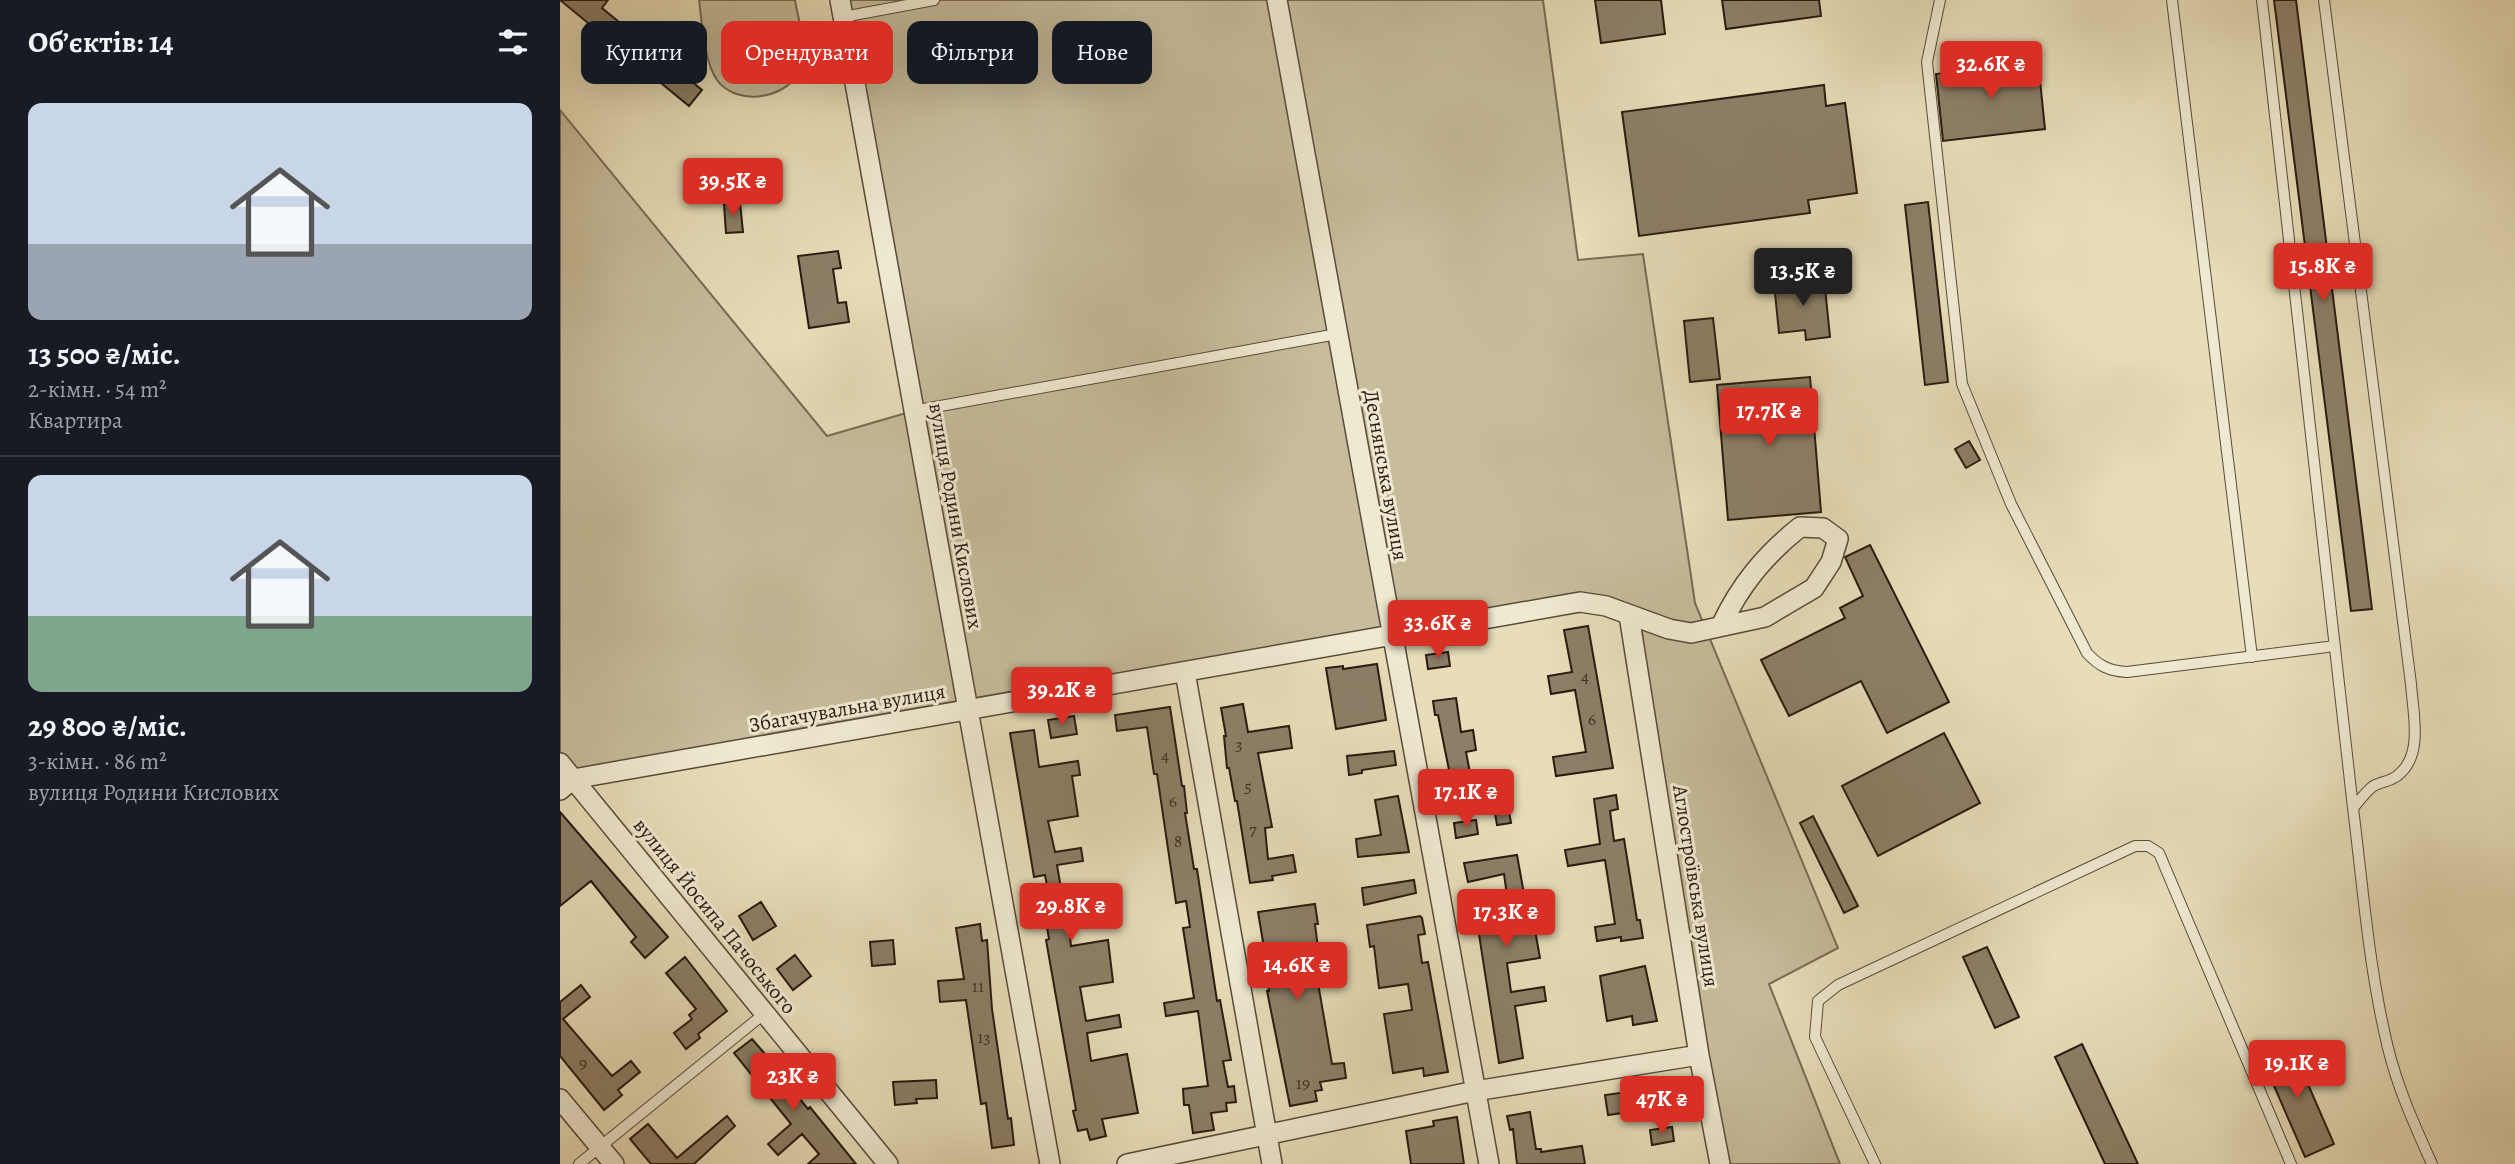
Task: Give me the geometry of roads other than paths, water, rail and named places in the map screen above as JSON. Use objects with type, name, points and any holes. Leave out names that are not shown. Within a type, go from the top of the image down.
[{"type":"street","name":"Деснянська вулиця","points":[[1277,0],[1489,1164]]},
{"type":"street","name":"вулиця Родини Кислових","points":[[842,9],[1050,1164]]},
{"type":"street","name":"Збагачувальна вулиця","points":[[567,784],[1580,602],[1606,606],[1669,629],[1690,633],[1765,617],[1814,588],[1831,562],[1838,539],[1823,528],[1800,527],[1759,564],[1732,604],[1721,626]]},
{"type":"street","name":"Аглостроївська вулиця","points":[[1629,615],[1699,1055],[1720,1164]]},
{"type":"street","points":[[1185,672],[1272,1164]]},
{"type":"street","name":"вулиця Йосипа Пачоського","points":[[560,763],[567,784],[765,1013],[888,1164]]},
{"type":"street","points":[[1127,1164],[1475,1091],[1699,1055]]},
{"type":"street","points":[[560,1099],[614,1164]]},
{"type":"lane","points":[[842,9],[934,0]]},
{"type":"lane","points":[[1940,0],[1927,62],[1962,384],[2011,504],[2087,653],[2098,664],[2111,671],[2127,672],[2335,646]]},
{"type":"lane","points":[[2172,0],[2252,657]]},
{"type":"lane","points":[[2262,0],[2375,981],[2388,1050],[2408,1112],[2432,1164]]},
{"type":"lane","points":[[2324,0],[2411,684],[2414,734],[2414,754],[2407,767],[2394,778],[2373,786],[2353,808]]},
{"type":"lane","points":[[913,411],[1337,334]]},
{"type":"lane","points":[[1875,1164],[1815,1037],[1818,1001],[1838,985],[2048,886],[2135,846],[2148,846],[2159,853],[2291,1164]]},
{"type":"lane","points":[[579,1164],[765,1013]]}]
